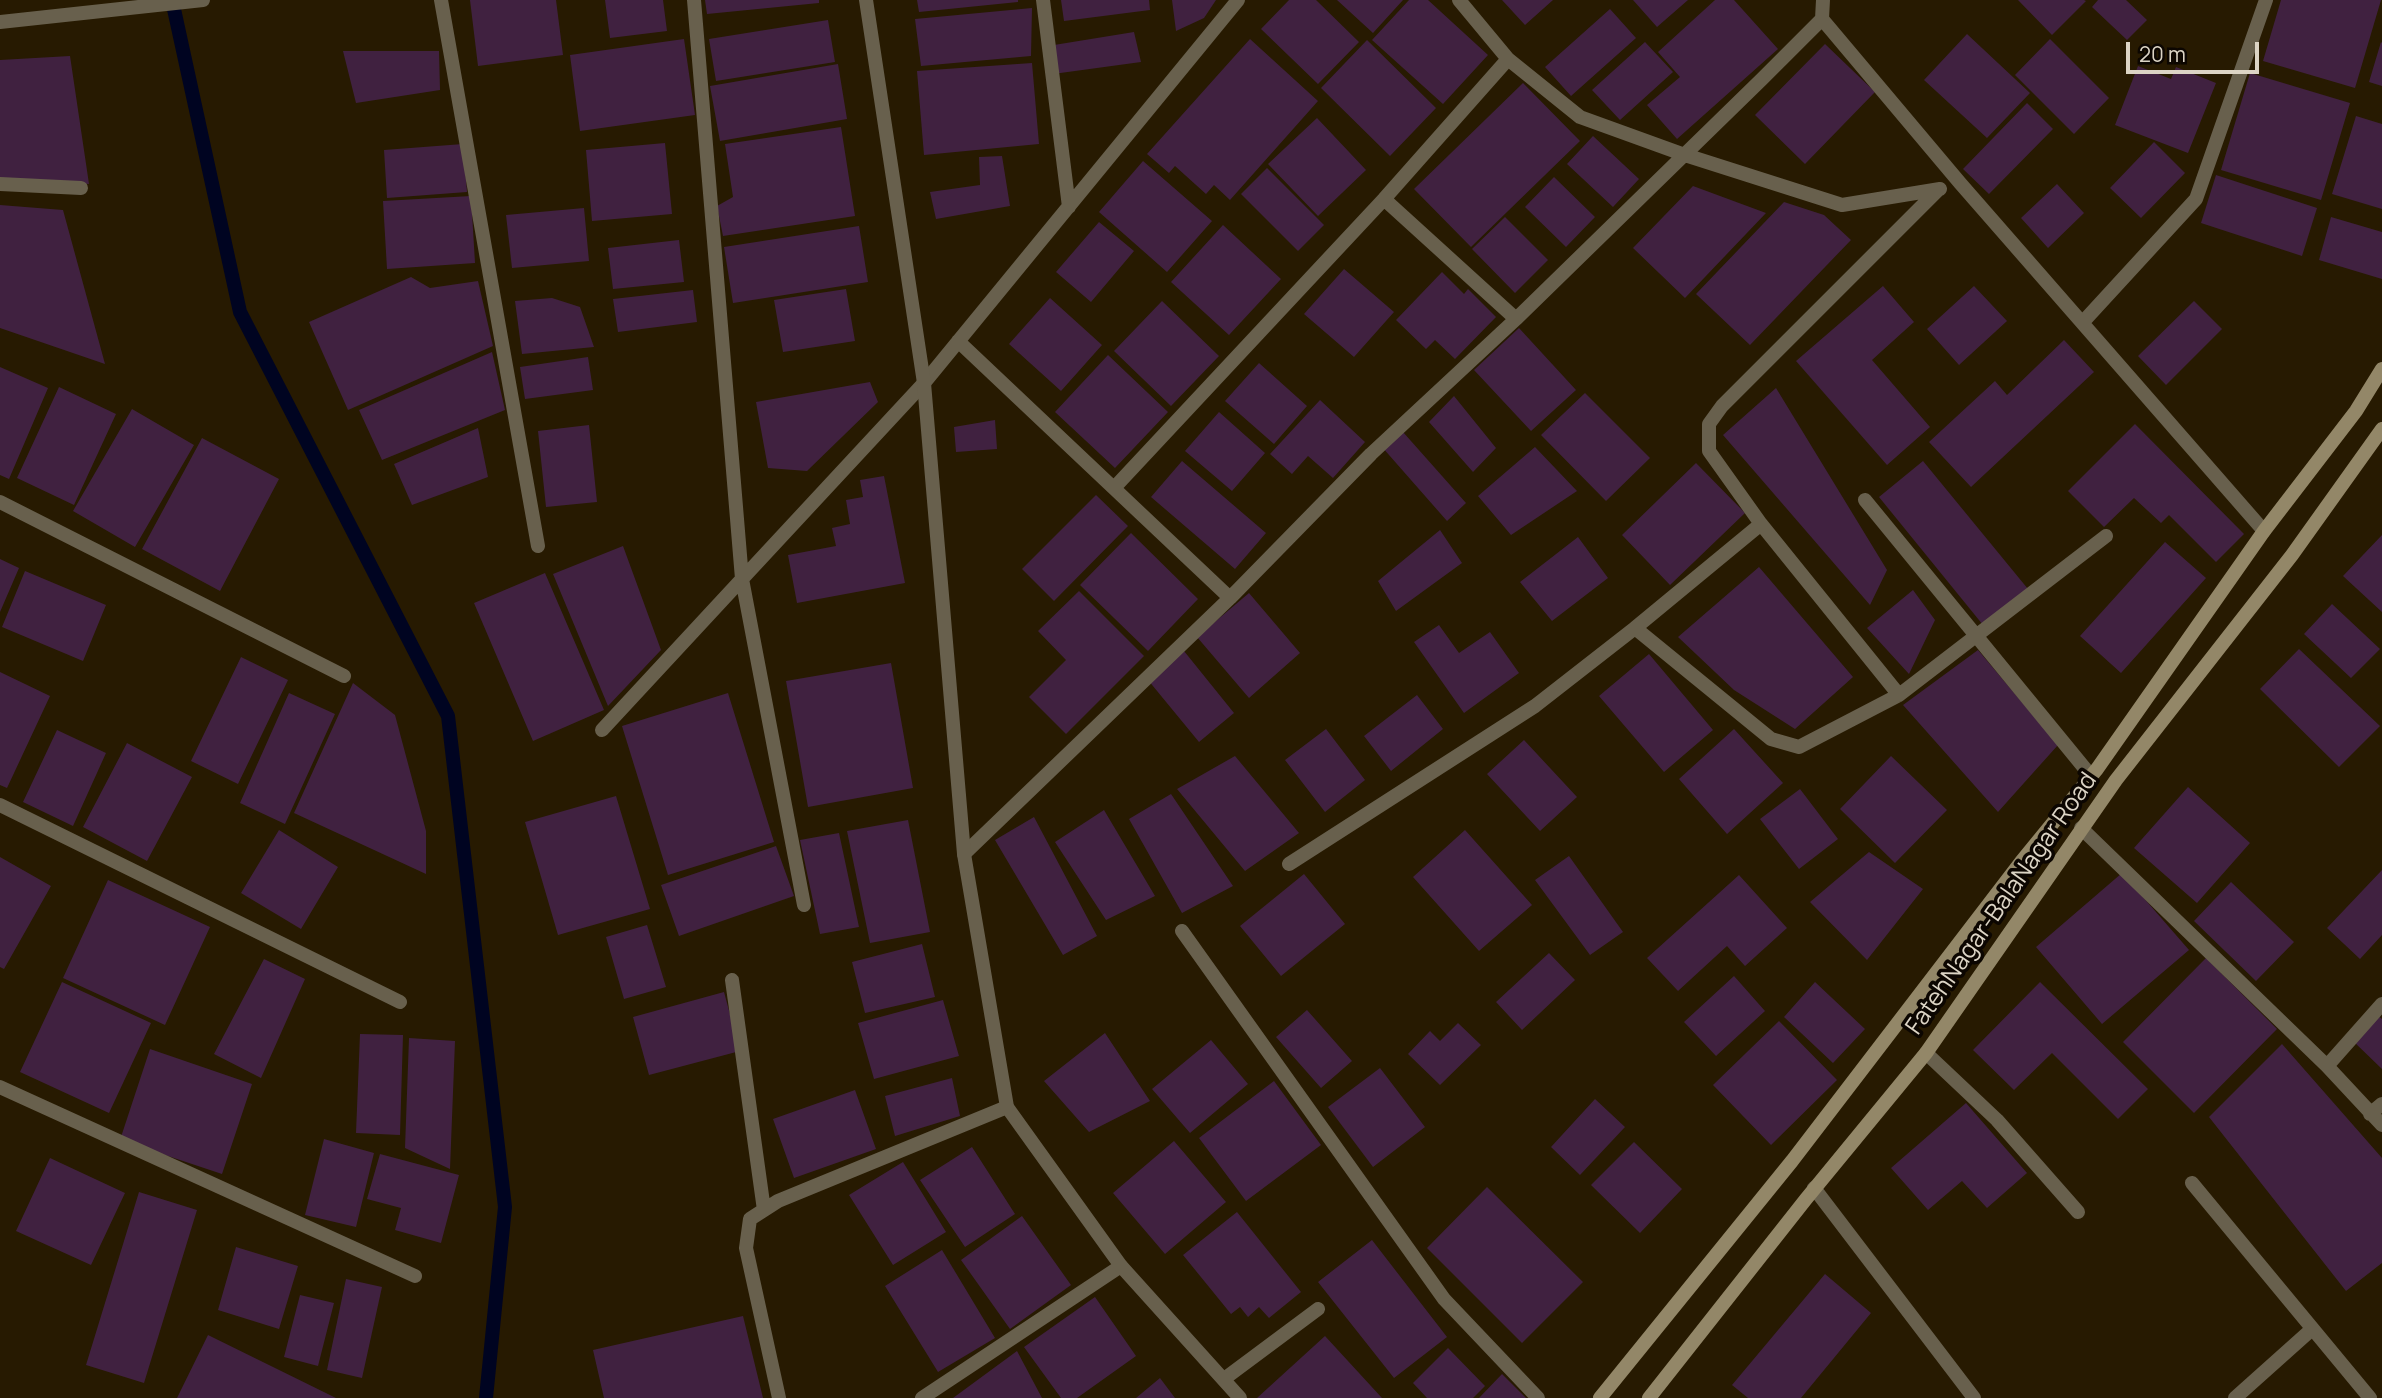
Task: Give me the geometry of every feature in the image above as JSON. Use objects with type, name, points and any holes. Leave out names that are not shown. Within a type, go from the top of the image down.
[{"type":"main road","points":[[1600,1398],[1792,1161],[2091,776],[2264,531],[2356,411],[2382,369]]},
{"type":"main road","name":"FatehNagar-BalaNagar Road","points":[[1649,1398],[1814,1188],[1926,1053],[2081,828],[2292,555],[2382,429]]},
{"type":"street","points":[[0,22],[203,0]]},
{"type":"street","points":[[441,0],[538,546]]},
{"type":"street","points":[[694,0],[742,579],[804,905]]},
{"type":"street","points":[[866,0],[925,383],[964,854],[1007,1107],[1121,1266],[1240,1398]]},
{"type":"street","points":[[1043,0],[1069,207]]},
{"type":"street","points":[[602,730],[925,383],[1238,0]]},
{"type":"street","points":[[1459,0],[1508,59],[1580,117],[1685,155],[1842,205],[1939,190],[1960,183]]},
{"type":"street","points":[[964,854],[1230,598],[1371,454],[1516,320],[1822,19],[1823,0]]},
{"type":"street","points":[[2083,322],[2196,199],[2266,0]]},
{"type":"street","points":[[1822,19],[1960,183],[2264,531]]},
{"type":"street","points":[[1114,488],[1384,199],[1508,59]]},
{"type":"street","points":[[0,184],[81,188]]},
{"type":"street","points":[[1899,695],[1761,524],[1709,451],[1709,424],[1723,406],[1939,190]]},
{"type":"street","points":[[1384,199],[1516,320]]},
{"type":"street","points":[[958,341],[1230,598]]},
{"type":"street","points":[[1864,500],[2091,776]]},
{"type":"street","points":[[0,502],[344,676]]},
{"type":"street","points":[[1289,864],[1535,706],[1761,524]]},
{"type":"street","points":[[1635,628],[1771,739],[1799,747],[1899,695],[2106,536]]},
{"type":"street","points":[[0,805],[400,1002]]},
{"type":"street","points":[[2081,828],[2327,1066],[2382,1125]]},
{"type":"street","points":[[1182,931],[1444,1299],[1538,1398]]},
{"type":"street","points":[[732,980],[764,1210]]},
{"type":"street","points":[[2327,1066],[2382,1004]]},
{"type":"street","points":[[1926,1053],[1997,1121],[2077,1212]]},
{"type":"street","points":[[0,1087],[415,1276]]},
{"type":"street","points":[[2370,1114],[2382,1104]]},
{"type":"street","points":[[779,1398],[746,1248],[750,1219],[778,1201],[1007,1107]]},
{"type":"street","points":[[2192,1182],[2311,1330],[2370,1398]]},
{"type":"street","points":[[1814,1188],[1974,1398]]},
{"type":"street","points":[[922,1398],[1121,1266]]},
{"type":"street","points":[[1224,1379],[1318,1309]]},
{"type":"street","points":[[2235,1398],[2311,1330]]},
{"type":"building","points":[[470,0],[556,0],[563,55],[478,66]]},
{"type":"building","points":[[605,0],[663,0],[667,31],[610,38]]},
{"type":"building","points":[[705,0],[819,0],[819,3],[707,14]]},
{"type":"building","points":[[917,0],[1018,0],[1018,2],[919,12]]},
{"type":"building","points":[[1061,0],[1149,0],[1150,10],[1064,21]]},
{"type":"building","points":[[1172,0],[1216,0],[1204,18],[1176,31]]},
{"type":"building","points":[[1289,0],[1316,0],[1359,42],[1318,84],[1261,29]]},
{"type":"building","points":[[1337,0],[1403,0],[1373,33]]},
{"type":"building","points":[[1409,0],[1428,0],[1488,55],[1443,104],[1372,40]]},
{"type":"building","points":[[1502,0],[1553,0],[1525,25]]},
{"type":"building","points":[[1633,0],[1688,0],[1657,27]]},
{"type":"building","points":[[1715,0],[1734,0],[1778,49],[1677,139],[1647,105],[1680,77],[1658,52]]},
{"type":"building","points":[[2018,0],[2084,0],[2086,1],[2052,35]]},
{"type":"building","points":[[2098,0],[2126,0],[2147,20],[2127,40],[2092,7]]},
{"type":"building","points":[[2281,0],[2381,0],[2355,88],[2263,61]]},
{"type":"building","points":[[1032,8],[1031,56],[921,66],[915,19]]},
{"type":"building","points":[[1610,9],[1636,38],[1571,96],[1545,67]]},
{"type":"building","points":[[828,20],[835,62],[716,81],[709,39]]},
{"type":"building","points":[[1134,32],[1141,62],[1053,74],[1054,45]]},
{"type":"building","points":[[1967,34],[2030,93],[1987,138],[1924,80]]},
{"type":"building","points":[[684,39],[695,115],[580,131],[570,55]]},
{"type":"building","points":[[1250,39],[1318,101],[1230,200],[1214,185],[1206,194],[1175,166],[1169,173],[1147,154]]},
{"type":"building","points":[[2050,39],[2109,98],[2074,134],[2015,75]]},
{"type":"building","points":[[1367,40],[1436,108],[1390,156],[1321,88]]},
{"type":"building","points":[[1645,42],[1673,72],[1620,120],[1592,90]]},
{"type":"building","points":[[2382,43],[2382,86],[2369,82]]},
{"type":"building","points":[[1825,44],[1875,92],[1805,164],[1755,115]]},
{"type":"building","points":[[343,51],[439,51],[440,90],[356,103]]},
{"type":"building","points":[[70,56],[89,184],[0,179],[0,60]]},
{"type":"building","points":[[1032,63],[1039,144],[924,155],[917,71]]},
{"type":"building","points":[[838,64],[847,119],[720,141],[710,86]]},
{"type":"building","points":[[2138,66],[2171,79],[2176,67],[2216,83],[2188,153],[2115,125]]},
{"type":"building","points":[[2250,73],[2350,103],[2321,200],[2221,170]]},
{"type":"building","points":[[1523,83],[1580,141],[1471,247],[1414,189]]},
{"type":"building","points":[[2027,103],[2053,129],[1989,194],[1963,169]]},
{"type":"building","points":[[2356,116],[2382,124],[2382,209],[2332,194]]},
{"type":"building","points":[[1317,118],[1366,170],[1318,216],[1268,164]]},
{"type":"building","points":[[841,127],[855,216],[723,236],[717,206],[733,197],[725,144]]},
{"type":"building","points":[[1593,136],[1639,179],[1613,207],[1567,164]]},
{"type":"building","points":[[2154,142],[2185,173],[2141,218],[2110,188]]},
{"type":"building","points":[[665,143],[672,214],[592,221],[586,150]]},
{"type":"building","points":[[463,144],[467,192],[387,198],[384,150]]},
{"type":"building","points":[[1002,156],[1010,206],[936,219],[930,192],[980,185],[979,157]]},
{"type":"building","points":[[1143,161],[1212,221],[1167,272],[1099,212]]},
{"type":"building","points":[[1267,168],[1324,225],[1298,251],[1241,194]]},
{"type":"building","points":[[2216,175],[2317,208],[2302,256],[2201,223]]},
{"type":"building","points":[[1554,177],[1595,217],[1566,247],[1525,207]]},
{"type":"building","points":[[2057,184],[2084,213],[2048,248],[2021,218]]},
{"type":"building","points":[[1693,186],[1766,213],[1685,298],[1633,248]]},
{"type":"building","points":[[471,196],[475,263],[387,269],[383,201]]},
{"type":"building","points":[[1784,202],[1824,215],[1851,240],[1750,345],[1696,294]]},
{"type":"building","points":[[0,205],[63,210],[105,364],[0,328]]},
{"type":"building","points":[[584,208],[589,261],[512,268],[506,215]]},
{"type":"building","points":[[1505,217],[1548,260],[1515,293],[1472,249]]},
{"type":"building","points":[[2331,217],[2382,232],[2382,279],[2319,260]]},
{"type":"building","points":[[1099,222],[1134,251],[1091,302],[1056,272]]},
{"type":"building","points":[[1223,225],[1281,279],[1229,335],[1171,282]]},
{"type":"building","points":[[859,226],[868,282],[733,303],[724,247]]},
{"type":"building","points":[[679,240],[684,282],[613,289],[608,248]]},
{"type":"building","points":[[1344,269],[1394,312],[1354,357],[1304,314]]},
{"type":"building","points":[[1442,272],[1464,294],[1468,289],[1496,317],[1455,359],[1435,340],[1426,349],[1396,320]]},
{"type":"building","points":[[411,277],[430,288],[478,281],[493,346],[348,410],[309,322]]},
{"type":"building","points":[[1883,286],[1914,322],[1872,360],[1930,427],[1887,465],[1796,361]]},
{"type":"building","points":[[1974,286],[2007,321],[1959,365],[1927,329]]},
{"type":"building","points":[[846,289],[855,341],[783,352],[774,300]]},
{"type":"building","points":[[693,290],[697,322],[618,332],[613,299]]},
{"type":"building","points":[[552,298],[580,307],[594,347],[522,354],[515,301]]},
{"type":"building","points":[[1050,298],[1102,345],[1061,391],[1009,344]]},
{"type":"building","points":[[1162,301],[1219,356],[1171,406],[1114,351]]},
{"type":"building","points":[[2194,301],[2222,329],[2166,385],[2138,356]]},
{"type":"building","points":[[1519,328],[1576,390],[1531,431],[1474,370]]},
{"type":"building","points":[[2064,340],[2094,372],[1971,487],[1929,442],[1995,381],[2007,395]]},
{"type":"building","points":[[492,352],[505,410],[382,460],[359,410]]},
{"type":"building","points":[[1108,355],[1168,412],[1115,468],[1055,412]]},
{"type":"building","points":[[588,357],[593,390],[525,399],[520,367]]},
{"type":"building","points":[[1259,363],[1307,406],[1274,444],[1225,401]]},
{"type":"building","points":[[0,367],[48,388],[9,479],[0,475]]},
{"type":"building","points":[[870,382],[878,402],[807,471],[768,468],[756,402]]},
{"type":"building","points":[[59,387],[116,414],[74,505],[17,478]]},
{"type":"building","points":[[1776,388],[1887,570],[1870,605],[1723,435]]},
{"type":"building","points":[[1585,393],[1650,458],[1606,501],[1541,435]]},
{"type":"building","points":[[1454,396],[1496,448],[1473,472],[1429,422]]},
{"type":"building","points":[[1320,400],[1365,442],[1333,478],[1308,456],[1292,474],[1270,454]]},
{"type":"building","points":[[132,409],[194,445],[135,547],[73,511]]},
{"type":"building","points":[[1219,412],[1265,453],[1232,491],[1185,451]]},
{"type":"building","points":[[995,420],[997,449],[956,452],[954,427]]},
{"type":"building","points":[[2135,424],[2244,534],[2216,562],[2169,515],[2161,523],[2134,498],[2104,527],[2068,491]]},
{"type":"building","points":[[589,425],[597,502],[546,507],[538,431]]},
{"type":"building","points":[[478,428],[488,477],[412,505],[394,464]]},
{"type":"building","points":[[1403,432],[1466,503],[1447,521],[1382,447]]},
{"type":"building","points":[[202,438],[279,479],[220,591],[142,549]]},
{"type":"building","points":[[1535,447],[1577,491],[1511,535],[1478,496]]},
{"type":"building","points":[[1182,461],[1266,533],[1235,569],[1151,497]]},
{"type":"building","points":[[1923,461],[2028,589],[1983,625],[1879,497]]},
{"type":"building","points":[[1696,463],[1745,513],[1670,585],[1622,535]]},
{"type":"building","points":[[884,476],[905,583],[797,603],[788,555],[836,546],[832,528],[850,524],[846,500],[863,497],[860,480]]},
{"type":"building","points":[[1096,495],[1128,526],[1054,601],[1022,569]]},
{"type":"building","points":[[1440,530],[1462,563],[1396,611],[1378,581]]},
{"type":"building","points":[[1131,533],[1198,599],[1148,651],[1080,585]]},
{"type":"building","points":[[2382,535],[2382,612],[2343,576]]},
{"type":"building","points":[[1578,537],[1608,578],[1552,621],[1520,582]]},
{"type":"building","points":[[2165,542],[2206,578],[2121,673],[2080,636]]},
{"type":"building","points":[[623,546],[661,650],[608,706],[553,574]]},
{"type":"building","points":[[0,559],[19,568],[0,612]]},
{"type":"building","points":[[1759,567],[1853,677],[1795,729],[1734,690],[1678,637]]},
{"type":"building","points":[[25,571],[106,605],[83,661],[2,627]]},
{"type":"building","points":[[545,573],[604,710],[533,741],[474,603]]},
{"type":"building","points":[[1913,590],[1935,620],[1909,674],[1867,628]]},
{"type":"building","points":[[1079,591],[1144,656],[1066,734],[1029,697],[1066,660],[1038,631]]},
{"type":"building","points":[[1249,593],[1300,653],[1249,698],[1197,637]]},
{"type":"building","points":[[2332,604],[2380,649],[2351,678],[2304,634]]},
{"type":"building","points":[[1439,625],[1459,653],[1490,632],[1519,673],[1464,713],[1414,642]]},
{"type":"building","points":[[2299,649],[2380,726],[2339,767],[2260,689]]},
{"type":"building","points":[[1978,650],[2058,745],[1998,812],[1903,705]]},
{"type":"building","points":[[1184,651],[1234,713],[1199,742],[1148,680]]},
{"type":"building","points":[[1649,654],[1713,730],[1664,772],[1599,696]]},
{"type":"building","points":[[241,657],[288,680],[238,784],[191,761]]},
{"type":"building","points":[[891,663],[913,788],[808,807],[786,681]]},
{"type":"building","points":[[0,672],[50,696],[7,788],[0,785]]},
{"type":"building","points":[[353,683],[395,715],[426,831],[426,874],[294,813]]},
{"type":"building","points":[[289,693],[335,714],[285,824],[240,803]]},
{"type":"building","points":[[728,693],[774,842],[668,875],[622,726]]},
{"type":"building","points":[[1417,695],[1443,729],[1391,771],[1364,736]]},
{"type":"building","points":[[1326,729],[1365,780],[1325,812],[1285,760]]},
{"type":"building","points":[[1734,729],[1783,783],[1727,834],[1679,779]]},
{"type":"building","points":[[57,730],[106,753],[73,826],[23,802]]},
{"type":"building","points":[[1524,740],[1577,797],[1540,831],[1487,774]]},
{"type":"building","points":[[127,743],[192,777],[147,861],[83,827]]},
{"type":"building","points":[[1235,756],[1299,833],[1245,871],[1177,789]]},
{"type":"building","points":[[1891,756],[1947,810],[1895,863],[1840,809]]},
{"type":"building","points":[[2188,787],[2250,843],[2197,903],[2134,848]]},
{"type":"building","points":[[1800,789],[1838,839],[1799,869],[1760,819]]},
{"type":"building","points":[[1171,794],[1233,886],[1182,913],[1129,819]]},
{"type":"building","points":[[616,796],[650,909],[558,935],[525,822]]},
{"type":"building","points":[[1104,810],[1155,896],[1106,920],[1055,842]]},
{"type":"building","points":[[1034,817],[1097,936],[1063,955],[995,840]]},
{"type":"building","points":[[908,820],[930,932],[870,943],[847,831]]},
{"type":"building","points":[[279,830],[338,867],[301,929],[241,893]]},
{"type":"building","points":[[1465,830],[1532,905],[1479,951],[1413,877]]},
{"type":"building","points":[[839,833],[859,927],[820,934],[800,840]]},
{"type":"building","points":[[776,846],[794,896],[679,936],[661,885]]},
{"type":"building","points":[[1869,852],[1923,889],[1867,960],[1810,902]]},
{"type":"building","points":[[1569,856],[1623,932],[1590,955],[1535,880]]},
{"type":"building","points":[[0,857],[51,886],[4,969],[0,967]]},
{"type":"building","points":[[2382,870],[2382,935],[2360,959],[2327,928]]},
{"type":"building","points":[[2122,873],[2189,950],[2102,1024],[2036,947]]},
{"type":"building","points":[[1304,874],[1345,924],[1281,976],[1240,926]]},
{"type":"building","points":[[1739,875],[1787,928],[1745,966],[1727,946],[1678,991],[1647,958]]},
{"type":"building","points":[[108,880],[210,927],[165,1025],[63,978]]},
{"type":"building","points":[[2231,882],[2294,942],[2256,981],[2194,921]]},
{"type":"building","points":[[647,925],[666,987],[624,999],[606,937]]},
{"type":"building","points":[[922,944],[935,997],[865,1013],[852,962]]},
{"type":"building","points":[[1549,953],[1575,980],[1522,1030],[1496,1002]]},
{"type":"building","points":[[2206,958],[2277,1029],[2194,1113],[2123,1042]]},
{"type":"building","points":[[264,959],[305,979],[261,1078],[214,1054]]},
{"type":"building","points":[[1734,976],[1765,1011],[1716,1056],[1684,1022]]},
{"type":"building","points":[[62,982],[151,1023],[109,1113],[20,1072]]},
{"type":"building","points":[[1815,982],[1865,1029],[1833,1063],[1784,1017]]},
{"type":"building","points":[[2040,982],[2148,1089],[2118,1119],[2052,1053],[2014,1090],[1973,1050]]},
{"type":"building","points":[[724,992],[740,1051],[649,1075],[633,1017]]},
{"type":"building","points":[[943,1000],[959,1056],[874,1079],[858,1023]]},
{"type":"building","points":[[1307,1010],[1352,1061],[1321,1088],[1276,1037]]},
{"type":"building","points":[[2377,1015],[2382,1019],[2382,1069],[2353,1041]]},
{"type":"building","points":[[1779,1021],[1837,1080],[1771,1145],[1713,1085]]},
{"type":"building","points":[[1458,1023],[1481,1045],[1440,1085],[1408,1054],[1430,1031],[1440,1041]]},
{"type":"building","points":[[1105,1033],[1150,1101],[1089,1132],[1044,1081]]},
{"type":"building","points":[[360,1034],[403,1035],[400,1135],[356,1133]]},
{"type":"building","points":[[409,1038],[455,1041],[450,1169],[405,1148]]},
{"type":"building","points":[[1211,1040],[1248,1084],[1190,1133],[1152,1089]]},
{"type":"building","points":[[2282,1044],[2382,1158],[2382,1263],[2346,1291],[2209,1117]]},
{"type":"building","points":[[150,1049],[252,1084],[222,1174],[120,1140]]},
{"type":"building","points":[[1380,1068],[1425,1127],[1373,1167],[1328,1107]]},
{"type":"building","points":[[952,1078],[960,1116],[895,1136],[885,1096]]},
{"type":"building","points":[[1274,1081],[1321,1145],[1246,1201],[1199,1138]]},
{"type":"building","points":[[855,1090],[876,1149],[794,1178],[773,1119]]},
{"type":"building","points":[[1595,1099],[1625,1127],[1580,1175],[1551,1147]]},
{"type":"building","points":[[1966,1103],[2027,1173],[1987,1208],[1962,1181],[1928,1210],[1891,1168]]},
{"type":"building","points":[[324,1139],[374,1153],[356,1227],[305,1215]]},
{"type":"building","points":[[1174,1141],[1226,1202],[1165,1254],[1113,1193]]},
{"type":"building","points":[[1634,1142],[1682,1189],[1640,1233],[1591,1185]]},
{"type":"building","points":[[972,1147],[1015,1214],[965,1247],[920,1180]]},
{"type":"building","points":[[380,1154],[459,1175],[441,1243],[395,1230],[401,1208],[367,1199]]},
{"type":"building","points":[[50,1158],[125,1193],[91,1265],[16,1231]]},
{"type":"building","points":[[903,1162],[946,1232],[893,1265],[849,1195]]},
{"type":"building","points":[[1487,1187],[1583,1282],[1522,1343],[1427,1248]]},
{"type":"building","points":[[139,1192],[197,1210],[144,1383],[86,1365]]},
{"type":"building","points":[[1237,1212],[1301,1292],[1269,1318],[1259,1307],[1248,1317],[1240,1307],[1231,1314],[1183,1255]]},
{"type":"building","points":[[1022,1216],[1071,1285],[1010,1329],[961,1260]]},
{"type":"building","points":[[1372,1240],[1447,1337],[1394,1378],[1318,1282]]},
{"type":"building","points":[[236,1247],[298,1266],[279,1329],[218,1310]]},
{"type":"building","points":[[942,1250],[995,1338],[938,1372],[885,1286]]},
{"type":"building","points":[[1825,1274],[1871,1313],[1801,1398],[1748,1398],[1732,1385]]},
{"type":"building","points":[[346,1279],[382,1287],[362,1378],[327,1370]]},
{"type":"building","points":[[300,1295],[334,1303],[318,1366],[284,1357]]},
{"type":"building","points":[[1095,1297],[1136,1356],[1077,1398],[1061,1398],[1024,1347]]},
{"type":"building","points":[[743,1316],[763,1398],[604,1398],[593,1350]]},
{"type":"building","points":[[208,1335],[336,1398],[177,1398]]},
{"type":"building","points":[[1325,1336],[1382,1398],[1257,1398]]},
{"type":"building","points":[[1448,1348],[1485,1386],[1473,1398],[1427,1398],[1413,1383]]},
{"type":"building","points":[[1017,1351],[1042,1398],[953,1398]]},
{"type":"building","points":[[1502,1374],[1526,1398],[1479,1398]]},
{"type":"building","points":[[1160,1378],[1175,1398],[1136,1398]]},
{"type":"waterway","points":[[172,0],[240,312],[448,716],[505,1207],[486,1398]]}]
